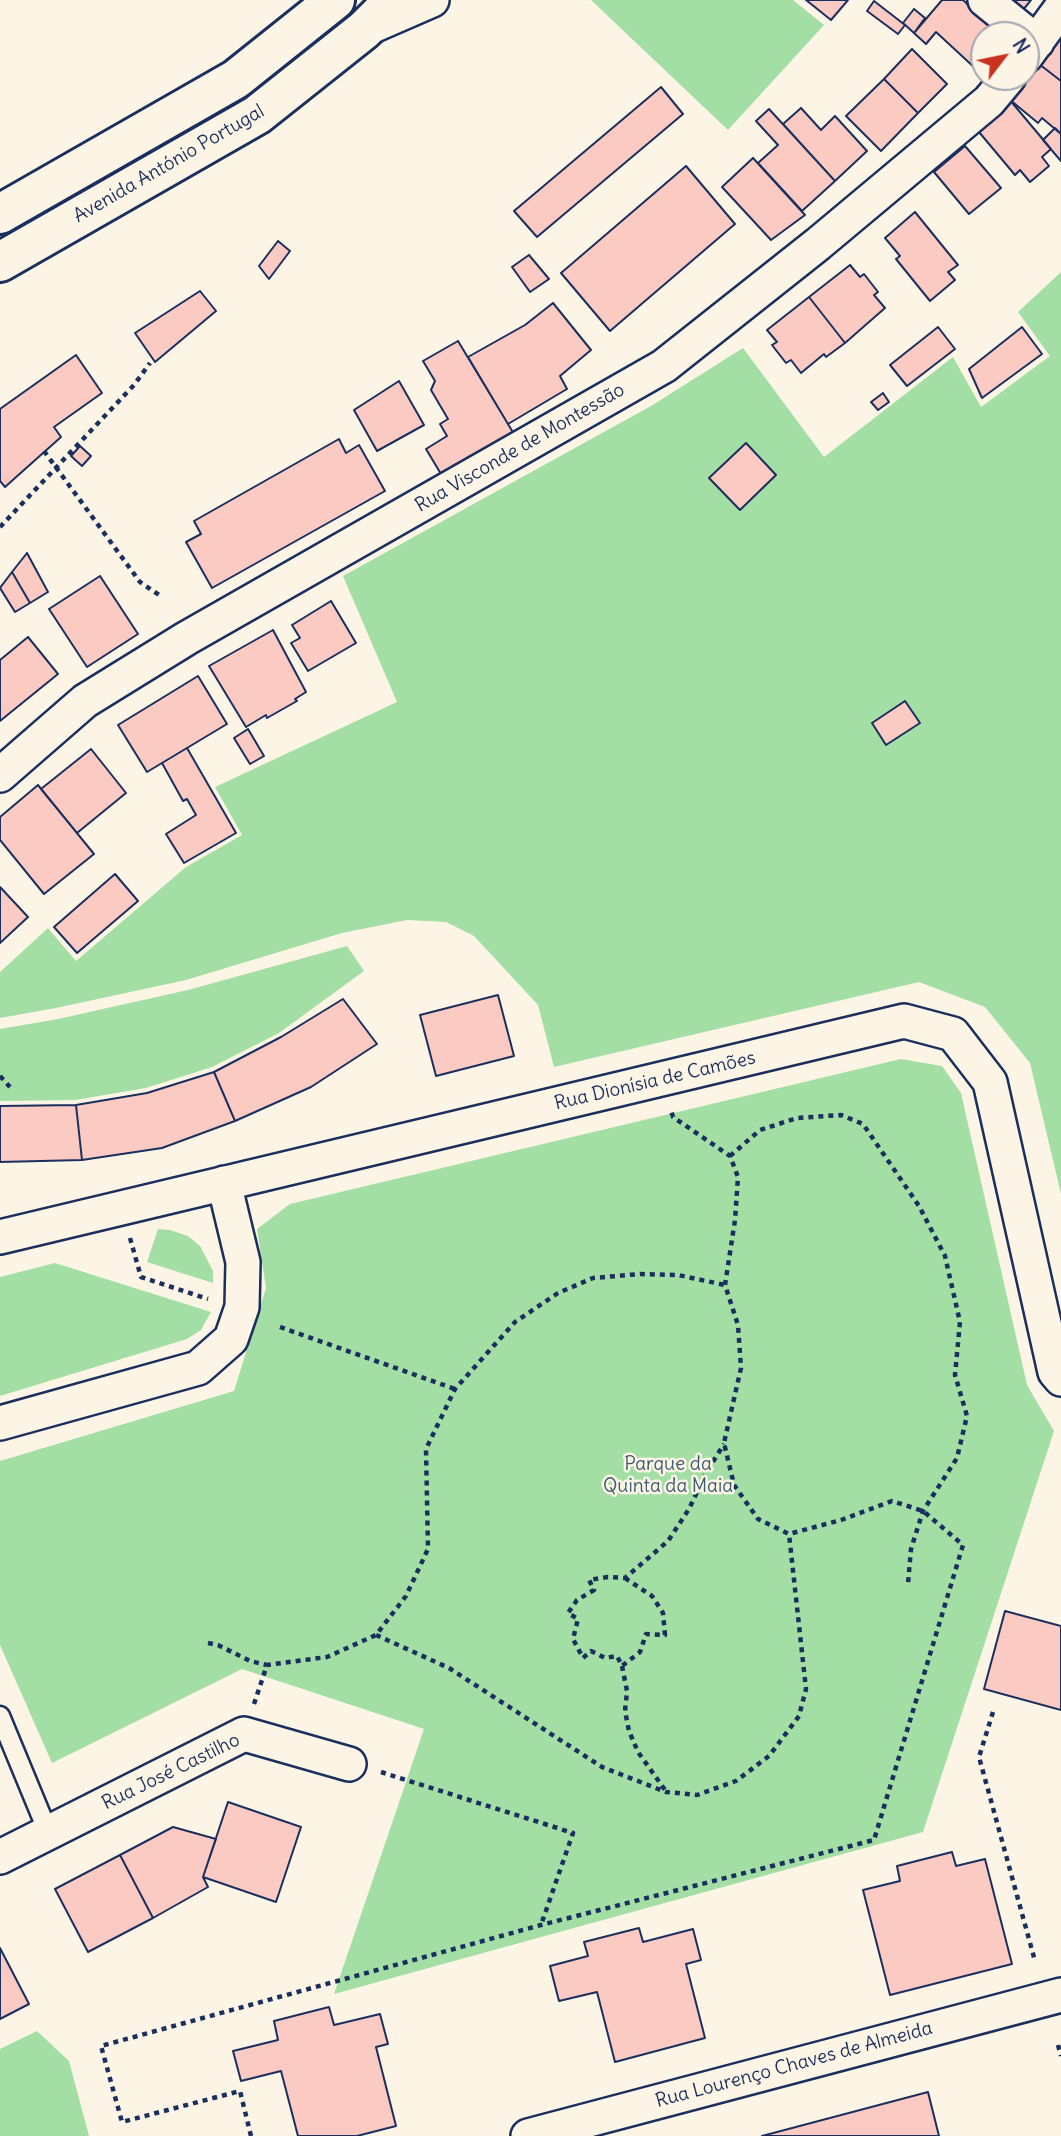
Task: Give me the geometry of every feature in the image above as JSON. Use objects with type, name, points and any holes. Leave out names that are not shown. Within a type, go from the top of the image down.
[{"type":"main road","name":"Avenida António Portugal","points":[[0,214],[236,79],[335,0]]},
{"type":"main road","name":"Avenida António Portugal","points":[[0,262],[257,115],[365,30],[394,0]]},
{"type":"street","points":[[365,30],[432,0]]},
{"type":"street","points":[[985,0],[1005,21]]},
{"type":"street","points":[[1040,38],[1061,8]]},
{"type":"street","name":"Rua Visconde de Montessão","points":[[0,775],[85,701],[141,666],[664,366],[818,244],[989,101],[997,91]]},
{"type":"street","name":"Rua Dionísia de Camões","points":[[0,1237],[904,1021],[953,1034],[990,1082],[1055,1373],[1061,1379]]},
{"type":"street","points":[[0,1423],[198,1368],[231,1339],[242,1307],[243,1262],[225,1183]]},
{"type":"street","name":"Rua José Castilho","points":[[0,1857],[244,1734],[349,1764]]},
{"type":"street","name":"Rua Lourenço Chaves de Almeida","points":[[528,2136],[1061,1995]]},
{"type":"lane","points":[[0,1716],[48,1832]]},
{"type":"path","points":[[0,527],[134,385],[150,363]]},
{"type":"path","points":[[44,451],[140,582],[162,597]]},
{"type":"path","points":[[0,1076],[10,1087]]},
{"type":"path","points":[[625,1577],[668,1541],[690,1509],[706,1473],[724,1443],[741,1368],[738,1325],[725,1284],[735,1220],[738,1177],[730,1156],[673,1117],[666,1079]]},
{"type":"path","points":[[730,1156],[760,1130],[797,1118],[841,1115],[863,1124],[919,1206],[945,1256],[960,1322],[955,1375],[967,1416],[957,1458],[923,1511],[911,1549],[908,1584]]},
{"type":"path","points":[[208,1643],[218,1645],[250,1661],[267,1665],[327,1657],[376,1635],[406,1596],[428,1549],[426,1449],[456,1389],[515,1322],[558,1293],[593,1278],[640,1274],[678,1275],[725,1284]]},
{"type":"path","points":[[141,1277],[208,1300]]},
{"type":"path","points":[[280,1328],[456,1389]]},
{"type":"path","points":[[251,2136],[240,2091],[122,2122],[101,2046],[541,1925],[874,1840],[963,1545],[923,1511],[892,1501],[841,1520],[789,1534],[758,1519],[734,1485],[724,1443]]},
{"type":"path","points":[[376,1635],[449,1668],[602,1767],[666,1792],[697,1795],[736,1781],[769,1756],[799,1716],[806,1689],[789,1534]]},
{"type":"path","points":[[622,1666],[640,1652],[646,1634],[665,1635],[663,1613],[652,1596],[625,1577],[589,1580],[594,1590],[577,1600],[568,1613],[578,1619],[573,1639],[583,1658],[591,1651],[604,1658],[617,1656],[627,1691],[625,1711],[629,1731],[638,1752],[666,1792]]},
{"type":"path","points":[[244,1734],[267,1665]]},
{"type":"path","points":[[993,1713],[979,1758],[1035,1961]]},
{"type":"path","points":[[396,1776],[573,1833],[541,1925]]},
{"type":"path","points":[[1058,2046],[1061,2056]]},
{"type":"green space","points":[[591,0],[793,0],[824,25],[728,130]]},
{"type":"green space","points":[[1061,272],[1061,1194],[1030,1063],[985,1007],[919,982],[554,1067],[538,1005],[474,936],[446,922],[407,920],[342,933],[186,980],[0,1018],[0,972],[48,928],[76,961],[186,867],[242,835],[215,787],[397,702],[343,576],[651,406],[743,348],[824,457],[953,357],[981,407],[1050,356],[1018,312]]},
{"type":"green space","points":[[347,946],[364,971],[279,1033],[212,1067],[146,1088],[75,1100],[0,1101],[0,1029],[188,990]]},
{"type":"green space","name":"Parque da Quinta da Maia","points":[[901,1059],[942,1066],[961,1093],[1027,1385],[1054,1431],[923,1832],[334,1994],[424,1729],[242,1669],[52,1763],[0,1645],[0,1461],[234,1391],[266,1288],[257,1229],[290,1204]]},
{"type":"green space","points":[[158,1229],[188,1236],[200,1246],[213,1271],[213,1283],[147,1262]]},
{"type":"green space","points":[[55,1263],[211,1312],[201,1330],[187,1339],[0,1396],[0,1277]]},
{"type":"green space","points":[[37,2031],[69,2061],[89,2136],[0,2136],[0,2049]]},
{"type":"building","points":[[806,0],[848,0],[831,20]]},
{"type":"building","points":[[942,0],[963,0],[986,21],[970,21],[970,63],[936,32],[926,44],[914,33]]},
{"type":"building","points":[[999,0],[1031,0],[1018,16]]},
{"type":"building","points":[[874,1],[905,25],[898,34],[867,11]]},
{"type":"building","points":[[914,9],[925,18],[914,33],[903,23]]},
{"type":"building","points":[[1061,34],[1061,81],[1040,63]]},
{"type":"building","points":[[912,49],[947,84],[918,113],[884,79]]},
{"type":"building","points":[[1040,65],[1061,81],[1061,134],[1042,118],[1038,123],[1009,99],[1016,91],[1040,91]]},
{"type":"building","points":[[884,79],[918,113],[881,151],[846,116]]},
{"type":"building","points":[[661,87],[683,114],[537,237],[514,211]]},
{"type":"building","points":[[1009,99],[1051,149],[1042,157],[1049,166],[1030,182],[1020,170],[1015,175],[979,132]]},
{"type":"building","points":[[801,108],[821,130],[835,116],[867,151],[835,181],[783,124]]},
{"type":"building","points":[[769,109],[835,181],[802,211],[758,163],[778,145],[756,121]]},
{"type":"building","points":[[1055,128],[1061,134],[1061,161],[1043,140]]},
{"type":"building","points":[[965,146],[1001,188],[969,214],[934,172]]},
{"type":"building","points":[[753,158],[805,215],[771,240],[722,187]]},
{"type":"building","points":[[686,166],[735,224],[610,331],[561,273]]},
{"type":"building","points":[[915,212],[958,265],[948,272],[955,280],[930,301],[896,259],[900,256],[885,238]]},
{"type":"building","points":[[278,241],[290,251],[269,279],[259,266]]},
{"type":"building","points":[[529,255],[549,279],[530,292],[512,267]]},
{"type":"building","points":[[850,265],[860,277],[864,274],[878,292],[874,295],[885,308],[845,343],[809,297]]},
{"type":"building","points":[[200,291],[216,311],[155,362],[135,333]]},
{"type":"building","points":[[809,297],[845,343],[826,357],[824,354],[801,373],[791,360],[786,363],[772,345],[777,342],[767,330]]},
{"type":"building","points":[[553,303],[591,350],[560,376],[567,389],[508,424],[468,357],[525,325]]},
{"type":"building","points":[[938,327],[955,349],[907,386],[890,365]]},
{"type":"building","points":[[1022,327],[1042,354],[982,398],[969,369]]},
{"type":"building","points":[[458,341],[514,434],[441,474],[426,449],[447,436],[440,424],[448,419],[431,390],[435,381],[423,361]]},
{"type":"building","points":[[76,355],[102,393],[54,427],[61,437],[5,487],[0,481],[0,409]]},
{"type":"building","points":[[399,381],[424,425],[377,451],[354,410]]},
{"type":"building","points":[[883,393],[889,402],[878,410],[871,402]]},
{"type":"building","points":[[339,439],[346,453],[359,445],[385,491],[212,588],[186,542],[201,534],[194,521]]},
{"type":"building","points":[[746,443],[776,475],[740,510],[709,478]]},
{"type":"building","points":[[80,446],[91,456],[82,466],[71,456]]},
{"type":"building","points":[[27,553],[48,592],[30,603],[12,572]]},
{"type":"building","points":[[12,572],[30,603],[15,612],[0,588]]},
{"type":"building","points":[[100,576],[138,634],[87,667],[49,609]]},
{"type":"building","points":[[331,601],[356,643],[308,671],[291,643],[300,638],[292,625]]},
{"type":"building","points":[[273,630],[306,692],[295,699],[297,701],[246,727],[209,666]]},
{"type":"building","points":[[28,637],[58,674],[0,721],[0,660]]},
{"type":"building","points":[[198,676],[227,724],[147,772],[118,725]]},
{"type":"building","points":[[905,701],[920,723],[886,745],[872,723]]},
{"type":"building","points":[[248,729],[264,756],[250,764],[234,738]]},
{"type":"building","points":[[187,748],[236,833],[184,863],[166,834],[196,815],[187,799],[183,801],[162,763]]},
{"type":"building","points":[[91,749],[126,793],[77,833],[41,789]]},
{"type":"building","points":[[38,785],[94,854],[44,894],[0,840],[0,817]]},
{"type":"building","points":[[115,874],[138,901],[77,953],[54,927]]},
{"type":"building","points":[[0,887],[28,917],[0,943]]},
{"type":"building","points":[[498,995],[514,1056],[436,1076],[420,1015]]},
{"type":"building","points":[[343,999],[377,1044],[311,1087],[235,1121],[214,1072],[281,1037]]},
{"type":"building","points":[[214,1072],[235,1121],[162,1148],[82,1160],[76,1105],[147,1093]]},
{"type":"building","points":[[76,1105],[82,1160],[0,1162],[0,1106]]},
{"type":"building","points":[[1005,1611],[1061,1626],[1061,1710],[984,1689]]},
{"type":"building","points":[[228,1802],[301,1827],[276,1902],[203,1877]]},
{"type":"building","points":[[173,1827],[216,1839],[203,1877],[208,1887],[153,1918],[120,1855]]},
{"type":"building","points":[[952,1852],[956,1866],[985,1859],[1012,1964],[890,1995],[863,1890],[900,1881],[897,1866]]},
{"type":"building","points":[[120,1855],[153,1918],[88,1952],[55,1889]]},
{"type":"building","points":[[639,1928],[643,1942],[693,1929],[701,1960],[686,1964],[705,2038],[615,2062],[597,1992],[559,2001],[550,1966],[588,1956],[584,1942]]},
{"type":"building","points":[[0,1948],[29,2004],[0,2019]]},
{"type":"building","points":[[329,2007],[334,2025],[380,2014],[388,2044],[376,2047],[396,2126],[357,2136],[298,2136],[281,2071],[241,2081],[233,2051],[278,2040],[274,2021]]},
{"type":"building","points":[[928,2092],[939,2136],[762,2136]]}]
